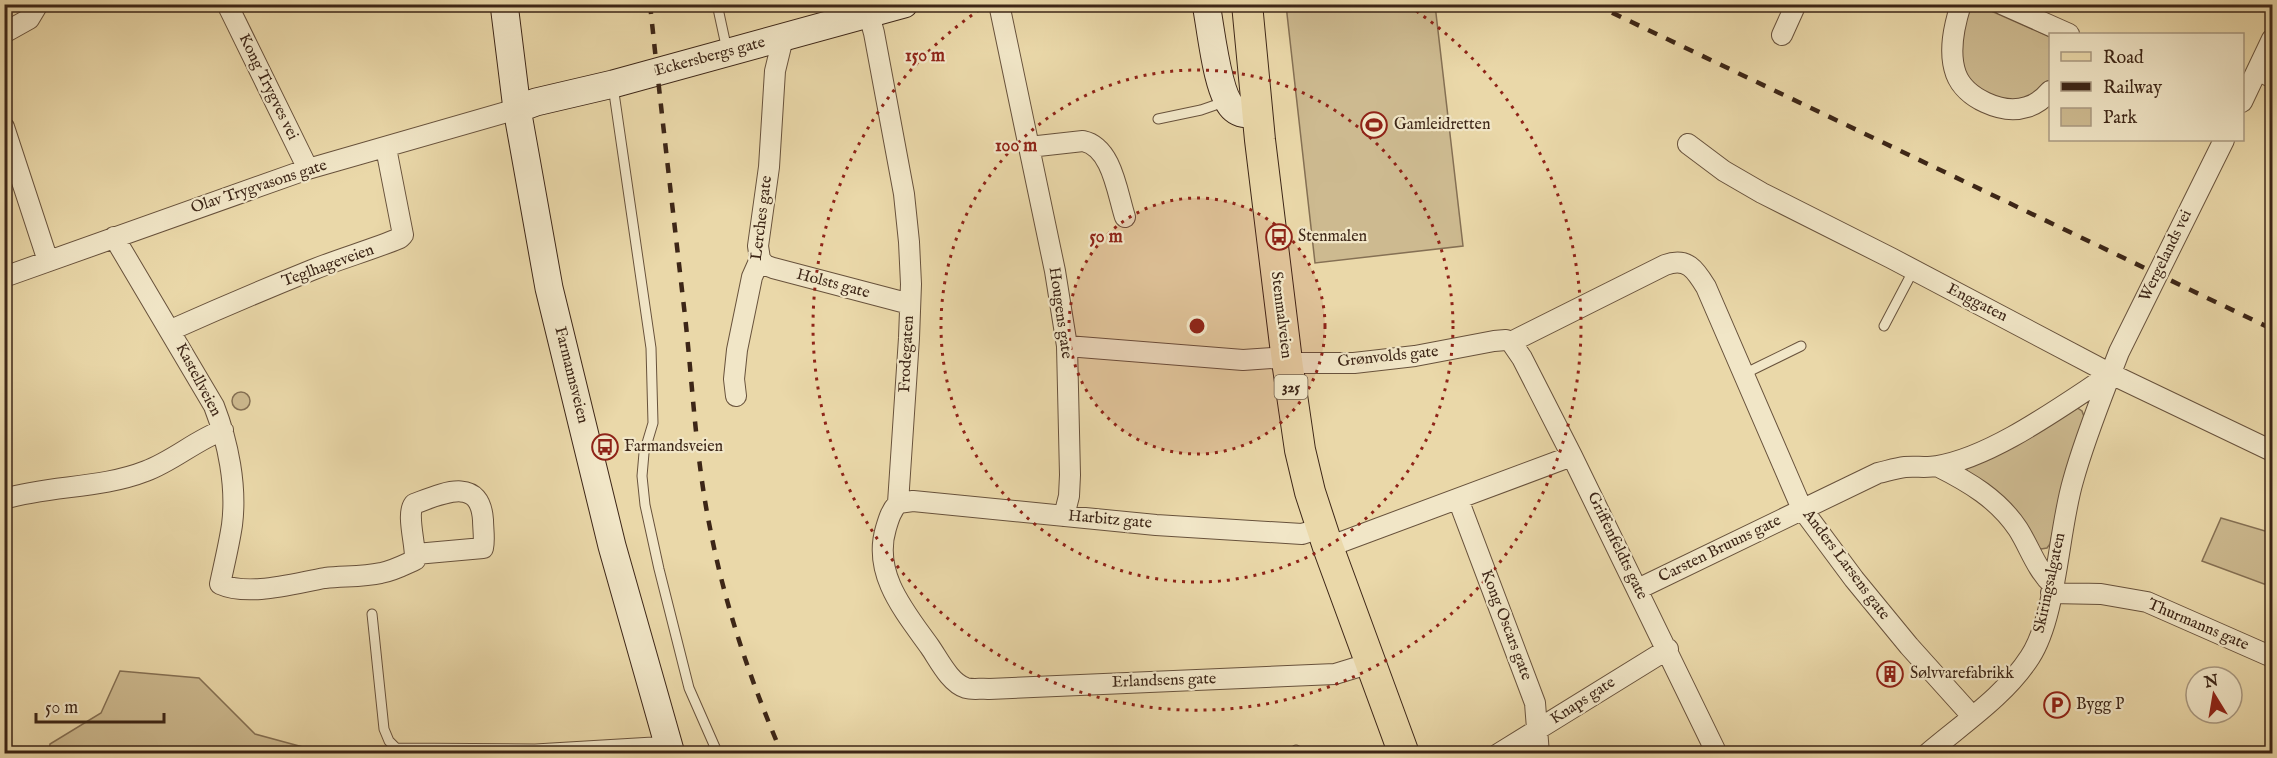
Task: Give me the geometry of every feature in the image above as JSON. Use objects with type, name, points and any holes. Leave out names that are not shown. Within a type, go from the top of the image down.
[{"type":"main road","name":"Farmannsveien","points":[[504,4],[517,109],[549,288],[612,546],[669,746]]},
{"type":"main road","name":"Eckersbergs gate","points":[[517,109],[536,102],[613,84],[783,38],[867,10],[904,4]]},
{"type":"main road","points":[[1206,4],[1221,87],[1227,101],[1235,110],[1257,114]]},
{"type":"main road","name":"Stenmalveien","points":[[1247,4],[1257,114],[1300,450],[1324,538],[1404,753]]},
{"type":"street","points":[[4,33],[29,19],[38,4]]},
{"type":"street","name":"Kong Trygves vei","points":[[227,4],[308,169]]},
{"type":"street","name":"Hougens gate","points":[[999,4],[1055,271],[1067,346],[1070,475],[1069,496],[1064,516]]},
{"type":"street","points":[[1782,35],[1796,4]]},
{"type":"street","points":[[1961,4],[1955,22],[1953,62],[1957,76],[1971,93],[1991,104],[2011,108],[2026,107],[2042,100],[2049,93]]},
{"type":"street","points":[[2002,4],[2067,33]]},
{"type":"street","name":"Frodegaten","points":[[867,10],[874,33],[904,194],[909,242],[910,304],[898,503],[891,510],[884,535],[883,562],[886,578],[910,620],[956,682]]},
{"type":"street","name":"Lerches gate","points":[[736,396],[734,379],[737,350],[752,277],[760,259],[758,246],[769,167],[775,71],[783,38]]},
{"type":"street","points":[[2244,100],[2264,80],[2272,39]]},
{"type":"street","name":"Olav Trygvasons gate","points":[[4,277],[308,169],[517,109]]},
{"type":"street","points":[[4,127],[48,261]]},
{"type":"street","points":[[1029,147],[1083,141],[1100,149],[1107,158],[1125,217]]},
{"type":"street","name":"Wergelands vei","points":[[2111,374],[2119,352],[2224,141]]},
{"type":"street","name":"Enggaten","points":[[1688,144],[1733,177],[2111,374],[2272,451]]},
{"type":"street","name":"Teglhageveien","points":[[171,330],[311,270],[345,257],[367,252],[400,238],[403,235],[399,207],[386,148]]},
{"type":"street","name":"Kastellveien","points":[[114,237],[214,406],[223,430],[230,464],[232,523],[220,584],[229,588],[246,590],[327,578],[382,573],[415,560],[416,554]]},
{"type":"street","name":"Holsts gate","points":[[760,259],[765,265],[773,268],[910,304]]},
{"type":"street","name":"Grønvolds gate","points":[[1067,346],[1243,360],[1273,358],[1300,363],[1354,363],[1415,356],[1494,340],[1511,342],[1665,265],[1675,261],[1689,265]]},
{"type":"street","name":"Anders Larsens gate","points":[[1689,265],[1706,287],[1802,509],[1867,596],[1972,716]]},
{"type":"street","name":"Griffenfeldts gate","points":[[1511,342],[1522,358],[1572,456],[1717,753]]},
{"type":"street","name":"Carsten Bruuns gate","points":[[1638,589],[1878,473],[1902,467],[1937,466],[1965,458],[2010,437],[2111,374]]},
{"type":"street","name":"Skiringsalgaten","points":[[1927,753],[2011,682],[2032,654],[2043,629],[2061,530],[2073,480],[2111,374]]},
{"type":"street","points":[[4,499],[34,492],[104,483],[147,471],[207,436],[223,430]]},
{"type":"street","name":"Harbitz gate","points":[[898,503],[913,501],[1134,523],[1302,534],[1324,538],[1458,499],[1572,456]]},
{"type":"street","name":"Carsten Bruuns gate","points":[[1937,466],[1964,479],[1998,504],[2018,529],[2052,589]]},
{"type":"street","name":"Kong Oscars gate","points":[[1458,499],[1535,703],[1539,753]]},
{"type":"street","name":"Thurmanns gate","points":[[2052,589],[2147,602],[2272,657]]},
{"type":"street","name":"Knaps gate","points":[[1498,753],[1668,649]]},
{"type":"street","name":"Erlandsens gate","points":[[956,682],[966,688],[989,689],[1335,674],[1371,663]]},
{"type":"lane","points":[[717,4],[728,52]]},
{"type":"lane","points":[[613,84],[651,348],[653,423],[644,453],[642,476],[645,505],[689,688],[718,753]]},
{"type":"lane","points":[[1158,119],[1201,110],[1227,101]]},
{"type":"lane","points":[[1884,326],[1913,271]]},
{"type":"lane","points":[[1744,377],[1752,370],[1801,346]]},
{"type":"lane","name":"Farmannsveien","points":[[372,614],[384,729],[389,741],[396,748],[535,749],[653,742],[669,746]]},
{"type":"green space","name":"Gamleidretten","points":[[1286,5],[1435,5],[1463,246],[1315,263]]},
{"type":"green space","points":[[1980,6],[2049,37],[2049,89],[2015,105],[1972,89],[1959,60],[1965,17],[1970,9]]},
{"type":"green space","points":[[241,392],[247,395],[250,401],[247,407],[241,410],[235,407],[232,401],[235,395]]},
{"type":"green space","points":[[2076,407],[2082,411],[2086,422],[2068,467],[2050,544],[2047,548],[2041,549],[2034,545],[1969,475],[1966,468],[1968,463]]},
{"type":"green space","points":[[2221,518],[2272,533],[2272,587],[2202,561]]},
{"type":"green space","points":[[120,671],[199,678],[255,734],[325,753],[49,753],[50,744],[101,713]]},
{"type":"railway","points":[[650,4],[698,452],[706,506],[717,561],[732,617],[760,700],[782,754]]},
{"type":"railway","points":[[1594,4],[2272,329]]},
{"type":"place","name":"Gamleidretten","points":[[1374,125]]},
{"type":"place","name":"Stenmalen","points":[[1279,237]]},
{"type":"place","name":"Farmandsveien","points":[[605,447]]},
{"type":"place","name":"Sølvvarefabrikk","points":[[1890,674]]},
{"type":"place","name":"Bygg P","points":[[2057,705]]}]
